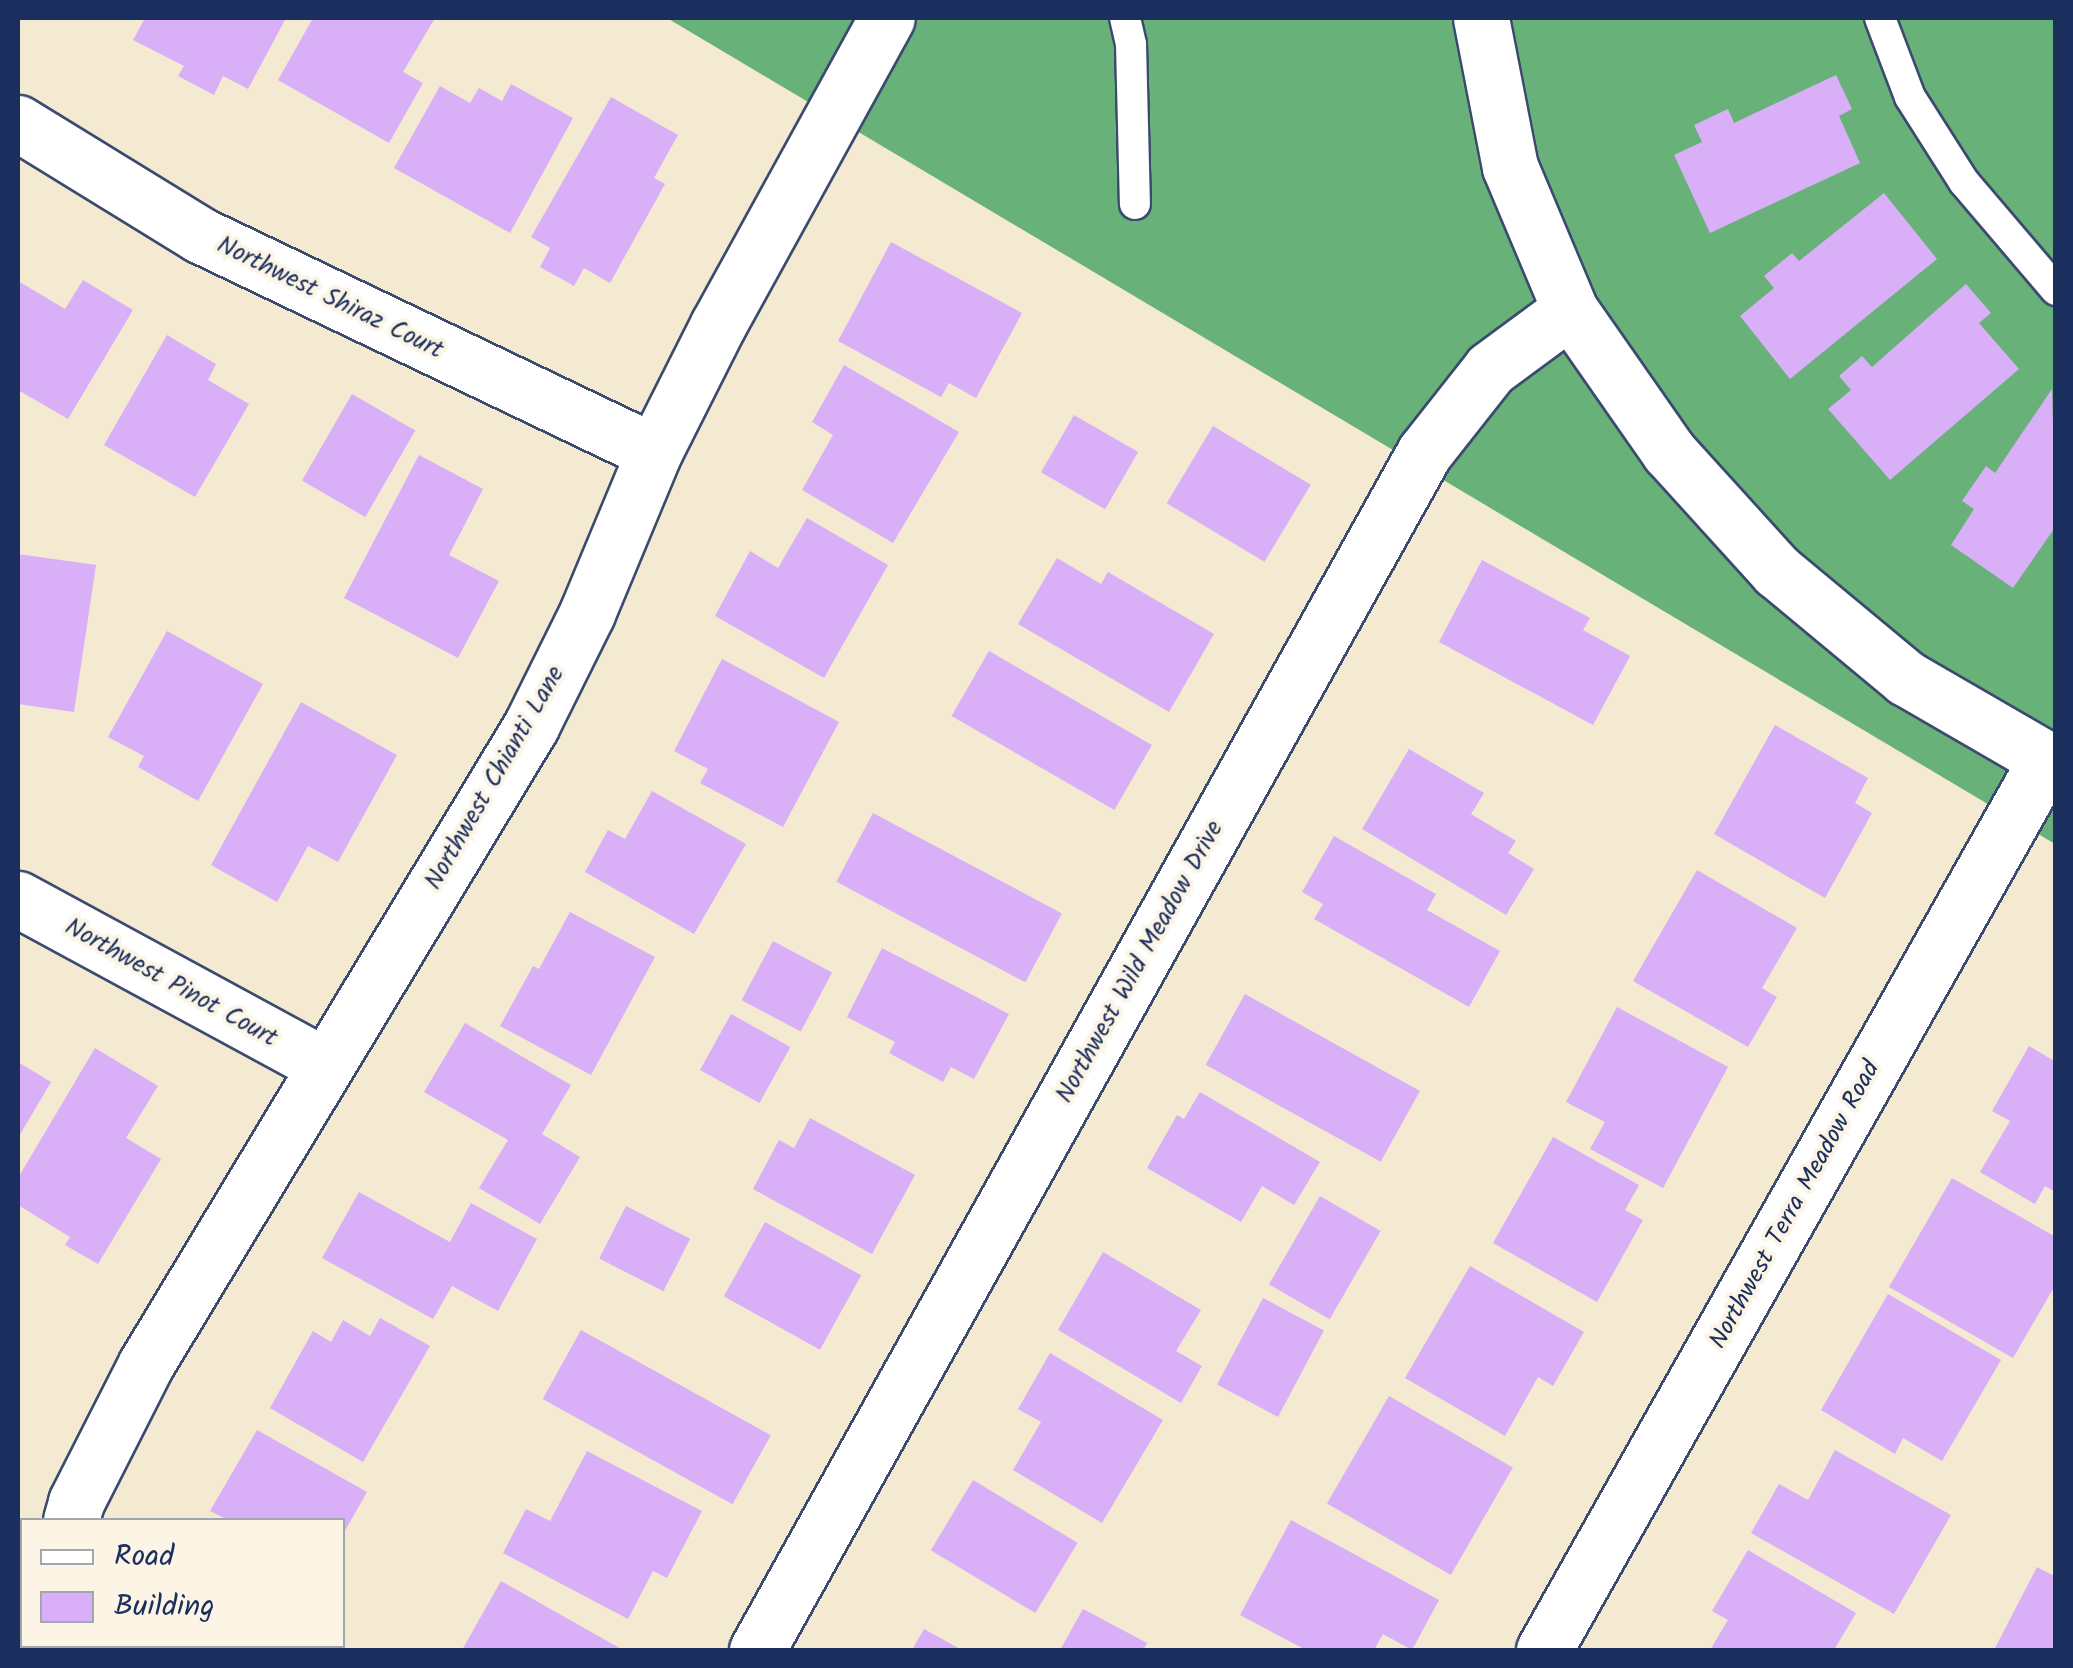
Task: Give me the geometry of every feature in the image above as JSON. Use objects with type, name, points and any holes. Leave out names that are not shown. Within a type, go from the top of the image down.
[{"type":"street","name":"Northwest Chianti Lane","points":[[72,1518],[146,1364],[531,726],[587,612],[654,452],[718,324],[887,18]]},
{"type":"street","points":[[1481,18],[1510,167],[1570,310],[1668,452],[1778,572],[1906,678],[2051,762]]},
{"type":"street","name":"Northwest Shiraz Court","points":[[18,122],[200,234],[654,452]]},
{"type":"street","name":"Northwest Wild Meadow Drive","points":[[756,1650],[1424,453],[1490,368],[1570,310]]},
{"type":"street","name":"Northwest Terra Meadow Road","points":[[1544,1650],[2051,762]]},
{"type":"street","name":"Northwest Pinot Court","points":[[18,899],[325,1066]]},
{"type":"lane","points":[[1125,18],[1131,44],[1135,204]]},
{"type":"lane","points":[[1880,18],[1910,97],[1964,182],[2056,290]]},
{"type":"green space","points":[[667,18],[2055,18],[2055,844]]},
{"type":"building","points":[[145,18],[286,18],[248,89],[223,76],[214,95],[178,76],[184,66],[133,40]]},
{"type":"building","points":[[313,18],[435,18],[403,72],[423,83],[389,143],[278,80]]},
{"type":"building","points":[[1836,75],[1852,109],[1839,116],[1860,163],[1710,233],[1674,155],[1702,142],[1694,125],[1728,109],[1734,123]]},
{"type":"building","points":[[511,84],[573,118],[510,233],[394,168],[440,86],[470,103],[479,88],[502,101]]},
{"type":"building","points":[[611,97],[678,135],[654,178],[665,184],[610,283],[584,268],[574,286],[540,267],[550,248],[531,237]]},
{"type":"building","points":[[1884,193],[1937,259],[1790,379],[1740,316],[1774,288],[1764,276],[1792,253],[1799,261]]},
{"type":"building","points":[[891,242],[1022,313],[976,398],[949,383],[941,397],[838,341]]},
{"type":"building","points":[[83,280],[133,310],[68,419],[18,390],[18,281],[65,309]]},
{"type":"building","points":[[1966,284],[1991,313],[1979,323],[2019,369],[1890,480],[1828,409],[1851,390],[1839,376],[1862,356],[1872,367]]},
{"type":"building","points":[[167,335],[216,364],[208,380],[249,404],[195,497],[104,445]]},
{"type":"building","points":[[844,365],[959,432],[893,543],[802,490],[833,435],[812,422]]},
{"type":"building","points":[[2052,389],[2056,526],[2013,588],[1951,545],[1974,509],[1962,501],[1986,466],[1995,473]]},
{"type":"building","points":[[352,394],[415,430],[365,517],[302,481]]},
{"type":"building","points":[[1074,415],[1138,452],[1105,509],[1041,472]]},
{"type":"building","points":[[1213,426],[1311,485],[1264,562],[1167,503]]},
{"type":"building","points":[[419,455],[483,489],[449,555],[499,581],[458,658],[344,598]]},
{"type":"building","points":[[807,518],[888,565],[824,678],[715,616],[750,551],[778,568]]},
{"type":"building","points":[[18,554],[96,565],[74,712],[18,704]]},
{"type":"building","points":[[1057,558],[1101,584],[1108,572],[1214,634],[1169,712],[1018,624]]},
{"type":"building","points":[[1482,560],[1590,618],[1583,630],[1630,656],[1593,725],[1439,642]]},
{"type":"building","points":[[167,631],[263,684],[198,801],[138,767],[144,756],[108,737]]},
{"type":"building","points":[[989,651],[1152,745],[1114,810],[952,716]]},
{"type":"building","points":[[722,659],[839,722],[783,827],[700,783],[708,769],[674,751]]},
{"type":"building","points":[[301,702],[397,755],[338,862],[308,846],[277,902],[211,865]]},
{"type":"building","points":[[1775,725],[1868,778],[1855,803],[1872,813],[1825,898],[1714,834]]},
{"type":"building","points":[[1409,749],[1484,793],[1471,814],[1516,841],[1508,853],[1534,869],[1506,915],[1362,829]]},
{"type":"building","points":[[652,791],[746,844],[694,934],[585,872],[608,830],[625,839]]},
{"type":"building","points":[[873,813],[1062,913],[1025,982],[836,882]]},
{"type":"building","points":[[1334,836],[1436,894],[1427,910],[1500,951],[1469,1007],[1314,919],[1323,904],[1302,892]]},
{"type":"building","points":[[1697,870],[1797,928],[1762,988],[1777,997],[1748,1047],[1633,981]]},
{"type":"building","points":[[570,912],[655,957],[591,1075],[500,1026],[533,966],[539,969]]},
{"type":"building","points":[[773,941],[832,972],[801,1032],[742,1000]]},
{"type":"building","points":[[882,948],[1009,1014],[974,1079],[951,1067],[943,1082],[889,1053],[895,1042],[847,1017]]},
{"type":"building","points":[[1245,994],[1420,1091],[1381,1162],[1206,1065]]},
{"type":"building","points":[[1617,1007],[1728,1067],[1663,1188],[1590,1149],[1605,1122],[1566,1102]]},
{"type":"building","points":[[731,1014],[790,1047],[759,1103],[700,1070]]},
{"type":"building","points":[[465,1023],[571,1085],[542,1134],[580,1157],[540,1224],[479,1188],[508,1140],[424,1092]]},
{"type":"building","points":[[2029,1046],[2056,1062],[2056,1192],[2045,1186],[2035,1204],[1980,1172],[2010,1121],[1992,1111]]},
{"type":"building","points":[[95,1048],[158,1086],[126,1138],[161,1159],[98,1264],[65,1245],[70,1237],[18,1205],[18,1178]]},
{"type":"building","points":[[18,1062],[51,1082],[18,1138]]},
{"type":"building","points":[[1200,1092],[1320,1162],[1294,1205],[1262,1186],[1241,1222],[1147,1168],[1177,1115],[1184,1119]]},
{"type":"building","points":[[810,1118],[915,1175],[872,1254],[753,1189],[779,1140],[794,1148]]},
{"type":"building","points":[[1553,1137],[1639,1185],[1625,1210],[1643,1220],[1597,1302],[1493,1243]]},
{"type":"building","points":[[1952,1178],[2056,1237],[2056,1284],[2013,1358],[1889,1287]]},
{"type":"building","points":[[359,1192],[450,1242],[471,1203],[537,1239],[498,1311],[452,1286],[433,1319],[322,1258]]},
{"type":"building","points":[[1320,1196],[1381,1231],[1330,1319],[1269,1284]]},
{"type":"building","points":[[626,1206],[690,1239],[663,1291],[599,1259]]},
{"type":"building","points":[[765,1222],[861,1275],[820,1350],[724,1296]]},
{"type":"building","points":[[1103,1252],[1201,1310],[1176,1351],[1202,1366],[1181,1403],[1058,1330]]},
{"type":"building","points":[[1470,1266],[1584,1332],[1553,1386],[1538,1377],[1505,1436],[1405,1378]]},
{"type":"building","points":[[1888,1294],[2001,1360],[1942,1461],[1903,1438],[1895,1454],[1821,1410]]},
{"type":"building","points":[[1263,1298],[1324,1330],[1278,1417],[1217,1385]]},
{"type":"building","points":[[380,1318],[430,1346],[363,1462],[270,1408],[313,1331],[331,1342],[343,1320],[370,1336]]},
{"type":"building","points":[[581,1330],[771,1435],[732,1504],[543,1399]]},
{"type":"building","points":[[1050,1353],[1163,1420],[1102,1523],[1013,1470],[1041,1422],[1018,1409]]},
{"type":"building","points":[[1389,1396],[1513,1468],[1451,1575],[1327,1503]]},
{"type":"building","points":[[257,1430],[367,1492],[345,1531],[345,1518],[224,1518],[210,1511]]},
{"type":"building","points":[[1835,1450],[1951,1515],[1894,1614],[1751,1533],[1779,1484],[1808,1500]]},
{"type":"building","points":[[587,1451],[702,1511],[667,1578],[653,1571],[628,1619],[503,1553],[526,1509],[550,1521]]},
{"type":"building","points":[[973,1480],[1078,1543],[1035,1613],[931,1550]]},
{"type":"building","points":[[1291,1520],[1439,1600],[1412,1650],[1383,1634],[1374,1650],[1306,1650],[1240,1615]]},
{"type":"building","points":[[1748,1550],[1856,1613],[1834,1650],[1710,1650],[1728,1620],[1712,1611]]},
{"type":"building","points":[[2037,1567],[2056,1577],[2056,1650],[1994,1650]]},
{"type":"building","points":[[501,1581],[623,1650],[462,1650]]},
{"type":"building","points":[[1083,1609],[1147,1643],[1143,1650],[1060,1650]]},
{"type":"building","points":[[924,1629],[962,1650],[912,1650]]}]
